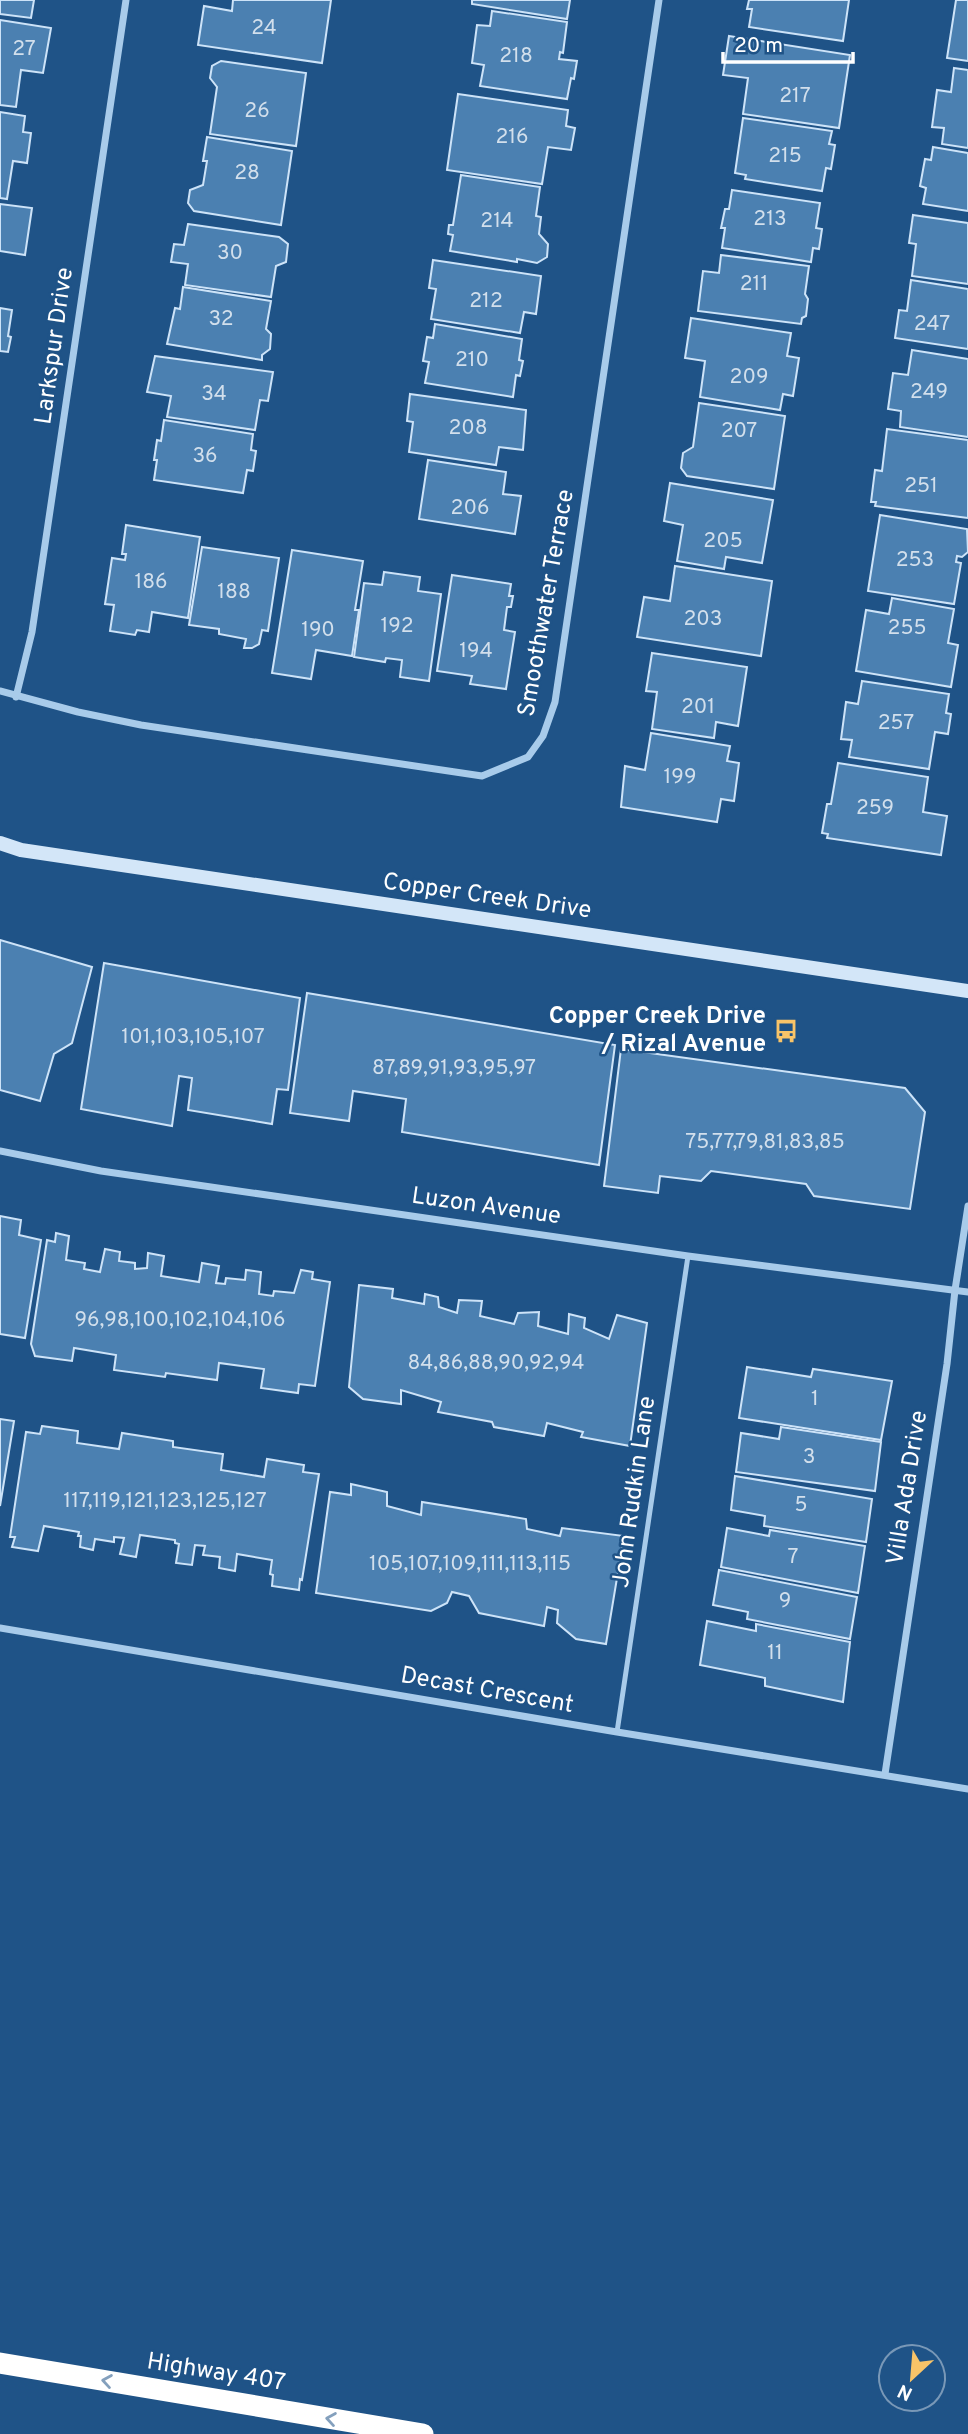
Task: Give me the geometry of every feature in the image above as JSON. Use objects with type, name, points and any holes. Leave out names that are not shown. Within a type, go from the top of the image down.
[{"type":"highway","name":"Highway 407","points":[[0,2363],[423,2434]]},
{"type":"street","name":"Larkspur Drive","points":[[16,697],[32,632],[126,0]]},
{"type":"street","name":"Smoothwater Terrace","points":[[0,691],[141,725],[482,776],[528,757],[543,736],[555,702],[659,0]]},
{"type":"street","name":"Copper Creek Drive","points":[[0,843],[21,850],[60,856],[968,991]]},
{"type":"street","name":"Luzon Avenue","points":[[0,1151],[101,1171],[688,1256],[968,1292]]},
{"type":"street","name":"Villa Ada Drive","points":[[885,1774],[968,1206]]},
{"type":"street","name":"Decast Crescent","points":[[0,1628],[968,1788]]},
{"type":"lane","name":"John Rudkin Lane","points":[[617,1732],[688,1256]]},
{"type":"building","points":[[0,0],[34,0],[31,18],[0,14]]},
{"type":"building","points":[[233,0],[331,0],[322,63],[198,45],[204,6],[232,11]]},
{"type":"building","points":[[472,0],[570,0],[567,19],[472,4]]},
{"type":"building","points":[[749,0],[849,0],[843,41],[749,27],[752,9],[747,9]]},
{"type":"building","points":[[956,0],[968,0],[968,61],[947,58]]},
{"type":"building","points":[[492,11],[567,22],[563,53],[560,52],[559,59],[577,61],[567,99],[480,86],[484,65],[472,63],[477,25],[490,26]]},
{"type":"building","points":[[0,20],[51,28],[43,73],[21,70],[16,107],[0,105]]},
{"type":"building","points":[[729,36],[850,55],[839,128],[743,114],[748,78],[723,75]]},
{"type":"building","points":[[221,61],[306,73],[296,146],[210,134],[217,87],[210,78],[212,66]]},
{"type":"building","points":[[954,68],[968,70],[968,148],[942,144],[944,128],[932,127],[937,90],[951,92]]},
{"type":"building","points":[[458,94],[568,110],[566,126],[575,128],[571,150],[548,147],[542,184],[447,170]]},
{"type":"building","points":[[0,112],[25,116],[23,132],[31,133],[27,163],[13,161],[7,199],[0,198]]},
{"type":"building","points":[[743,118],[832,131],[829,144],[835,145],[831,169],[826,168],[822,191],[745,179],[746,175],[735,173]]},
{"type":"building","points":[[207,137],[292,151],[281,225],[194,211],[188,203],[190,190],[203,185]]},
{"type":"building","points":[[933,147],[968,153],[968,211],[923,204],[926,188],[920,186],[925,159],[931,160]]},
{"type":"building","points":[[461,175],[540,187],[536,216],[541,217],[539,234],[548,244],[547,257],[537,263],[517,259],[517,262],[450,251],[453,235],[448,234],[449,225],[453,225]]},
{"type":"building","points":[[732,190],[820,203],[816,228],[822,229],[819,249],[813,248],[811,262],[722,248],[725,228],[721,228],[725,209],[729,209]]},
{"type":"building","points":[[0,204],[32,208],[25,255],[0,251]]},
{"type":"building","points":[[913,215],[968,223],[968,284],[912,276],[916,244],[909,243]]},
{"type":"building","points":[[188,224],[279,237],[288,244],[286,262],[276,266],[271,297],[185,285],[188,264],[171,262],[174,244],[184,245]]},
{"type":"building","points":[[721,255],[809,266],[805,294],[808,299],[806,316],[802,318],[801,324],[698,311],[703,271],[719,273]]},
{"type":"building","points":[[433,260],[541,276],[536,314],[524,312],[520,333],[431,319],[436,289],[429,288]]},
{"type":"building","points":[[911,280],[968,289],[968,349],[895,338],[899,310],[907,311]]},
{"type":"building","points":[[183,287],[271,301],[266,329],[271,334],[270,349],[262,355],[262,360],[167,344],[175,308],[180,309]]},
{"type":"building","points":[[0,308],[12,310],[8,352],[0,351]]},
{"type":"building","points":[[691,318],[791,333],[787,356],[799,358],[793,396],[783,394],[780,410],[700,397],[705,361],[685,358]]},
{"type":"building","points":[[435,324],[522,339],[519,360],[523,361],[520,376],[516,375],[513,397],[425,383],[429,362],[423,361],[427,337],[433,338]]},
{"type":"building","points":[[912,350],[968,359],[968,437],[900,427],[901,411],[888,409],[893,373],[908,375]]},
{"type":"building","points":[[155,356],[273,372],[268,401],[260,400],[255,430],[167,417],[171,396],[147,392]]},
{"type":"building","points":[[410,394],[526,410],[523,450],[499,447],[496,465],[409,452],[413,422],[407,421]]},
{"type":"building","points":[[699,403],[785,416],[774,489],[687,476],[681,468],[683,453],[693,447]]},
{"type":"building","points":[[164,420],[253,434],[251,450],[256,451],[253,471],[247,470],[243,493],[154,480],[157,440],[161,441]]},
{"type":"building","points":[[887,429],[968,440],[968,518],[875,506],[876,502],[871,502],[875,470],[882,471]]},
{"type":"building","points":[[428,460],[506,472],[503,494],[521,496],[515,534],[419,519]]},
{"type":"building","points":[[670,483],[773,500],[762,563],[726,557],[724,569],[677,561],[683,525],[664,521]]},
{"type":"building","points":[[880,515],[967,529],[968,552],[962,557],[957,556],[956,562],[961,563],[954,604],[868,591]]},
{"type":"building","points":[[126,525],[200,537],[188,618],[152,612],[149,632],[137,630],[135,635],[110,631],[114,605],[105,604],[112,558],[125,560],[126,554],[122,554]]},
{"type":"building","points":[[202,547],[279,558],[268,631],[262,630],[259,644],[252,648],[244,648],[246,639],[219,634],[219,629],[189,625]]},
{"type":"building","points":[[292,550],[363,561],[355,610],[359,610],[352,656],[316,650],[311,679],[272,673]]},
{"type":"building","points":[[675,566],[772,581],[761,656],[637,637],[644,597],[670,601]]},
{"type":"building","points":[[384,572],[420,577],[418,591],[441,594],[429,681],[400,677],[402,660],[386,658],[385,662],[354,657],[364,583],[382,585]]},
{"type":"building","points":[[452,575],[511,584],[509,596],[513,596],[511,607],[507,607],[504,630],[515,632],[506,689],[470,684],[472,676],[437,671]]},
{"type":"building","points":[[892,598],[954,609],[948,643],[958,645],[951,687],[856,671],[866,610],[889,614]]},
{"type":"building","points":[[652,653],[747,667],[738,726],[716,722],[714,738],[652,729],[657,692],[646,691]]},
{"type":"building","points":[[862,681],[949,694],[946,713],[951,714],[948,734],[935,732],[929,769],[849,757],[852,740],[841,739],[846,702],[858,704]]},
{"type":"building","points":[[651,733],[730,746],[727,761],[739,763],[734,801],[721,799],[717,822],[621,807],[625,766],[645,770]]},
{"type":"building","points":[[838,763],[928,777],[923,812],[947,816],[941,855],[827,838],[828,834],[822,833],[827,804],[831,804]]},
{"type":"building","points":[[0,940],[92,967],[72,1043],[54,1054],[40,1101],[0,1090]]},
{"type":"building","points":[[104,963],[300,998],[288,1090],[277,1089],[272,1124],[188,1110],[192,1078],[179,1076],[172,1126],[81,1109]]},
{"type":"building","points":[[307,993],[615,1045],[599,1165],[402,1132],[406,1099],[353,1091],[349,1121],[290,1113]]},
{"type":"building","points":[[621,1049],[905,1088],[925,1112],[910,1209],[814,1196],[806,1184],[711,1171],[701,1181],[660,1176],[658,1193],[604,1186]]},
{"type":"building","points":[[0,1216],[21,1220],[19,1235],[41,1240],[25,1338],[0,1334]]},
{"type":"building","points":[[56,1233],[69,1236],[66,1260],[85,1263],[84,1269],[100,1272],[105,1249],[120,1252],[119,1261],[135,1263],[135,1269],[147,1268],[148,1253],[164,1256],[161,1276],[199,1282],[202,1263],[219,1266],[216,1283],[225,1284],[226,1278],[245,1280],[246,1270],[261,1272],[259,1294],[273,1296],[274,1291],[294,1293],[301,1270],[313,1272],[312,1279],[330,1282],[315,1386],[299,1384],[298,1393],[261,1388],[264,1369],[219,1363],[217,1380],[114,1370],[116,1355],[74,1348],[72,1361],[35,1356],[31,1344],[47,1240],[55,1242]]},
{"type":"building","points":[[359,1285],[393,1289],[392,1298],[424,1304],[425,1294],[438,1297],[439,1307],[457,1313],[459,1300],[482,1301],[480,1316],[514,1324],[518,1313],[539,1312],[538,1326],[568,1334],[569,1314],[585,1318],[584,1328],[609,1339],[617,1315],[647,1323],[630,1446],[581,1437],[583,1432],[547,1423],[544,1436],[494,1427],[492,1422],[438,1412],[441,1402],[401,1390],[401,1404],[363,1399],[349,1387]]},
{"type":"building","points":[[747,1367],[811,1377],[813,1369],[892,1381],[881,1440],[739,1418]]},
{"type":"building","points":[[0,1419],[14,1421],[0,1506]]},
{"type":"building","points":[[42,1426],[78,1431],[77,1443],[119,1449],[122,1433],[173,1441],[173,1447],[223,1454],[221,1470],[264,1477],[267,1459],[304,1465],[303,1472],[319,1474],[299,1590],[272,1586],[272,1560],[237,1554],[235,1571],[219,1568],[220,1557],[203,1555],[205,1546],[195,1545],[192,1565],[176,1563],[179,1544],[175,1543],[175,1540],[140,1535],[136,1557],[120,1554],[124,1538],[114,1537],[114,1542],[95,1539],[93,1550],[80,1547],[79,1532],[44,1526],[38,1551],[12,1547],[15,1537],[10,1537],[26,1432],[40,1434]]},
{"type":"building","points":[[781,1427],[881,1442],[875,1491],[736,1472],[741,1433],[779,1439]]},
{"type":"building","points":[[735,1476],[872,1499],[866,1542],[764,1526],[765,1516],[731,1510]]},
{"type":"building","points":[[351,1484],[387,1492],[387,1506],[421,1515],[422,1502],[526,1519],[527,1529],[560,1536],[562,1528],[624,1536],[606,1644],[576,1639],[557,1623],[558,1610],[547,1607],[544,1626],[479,1613],[469,1596],[452,1592],[447,1603],[431,1611],[316,1593],[330,1492],[351,1495]]},
{"type":"building","points":[[727,1528],[769,1536],[770,1530],[865,1546],[858,1593],[721,1567]]},
{"type":"building","points":[[719,1570],[857,1597],[850,1639],[747,1619],[748,1612],[713,1605]]},
{"type":"building","points":[[707,1621],[756,1631],[756,1624],[850,1642],[843,1702],[765,1686],[765,1678],[700,1665]]},
{"type":"place","name":"Copper Creek Drive / Rizal Avenue","points":[[786,1031]]}]
